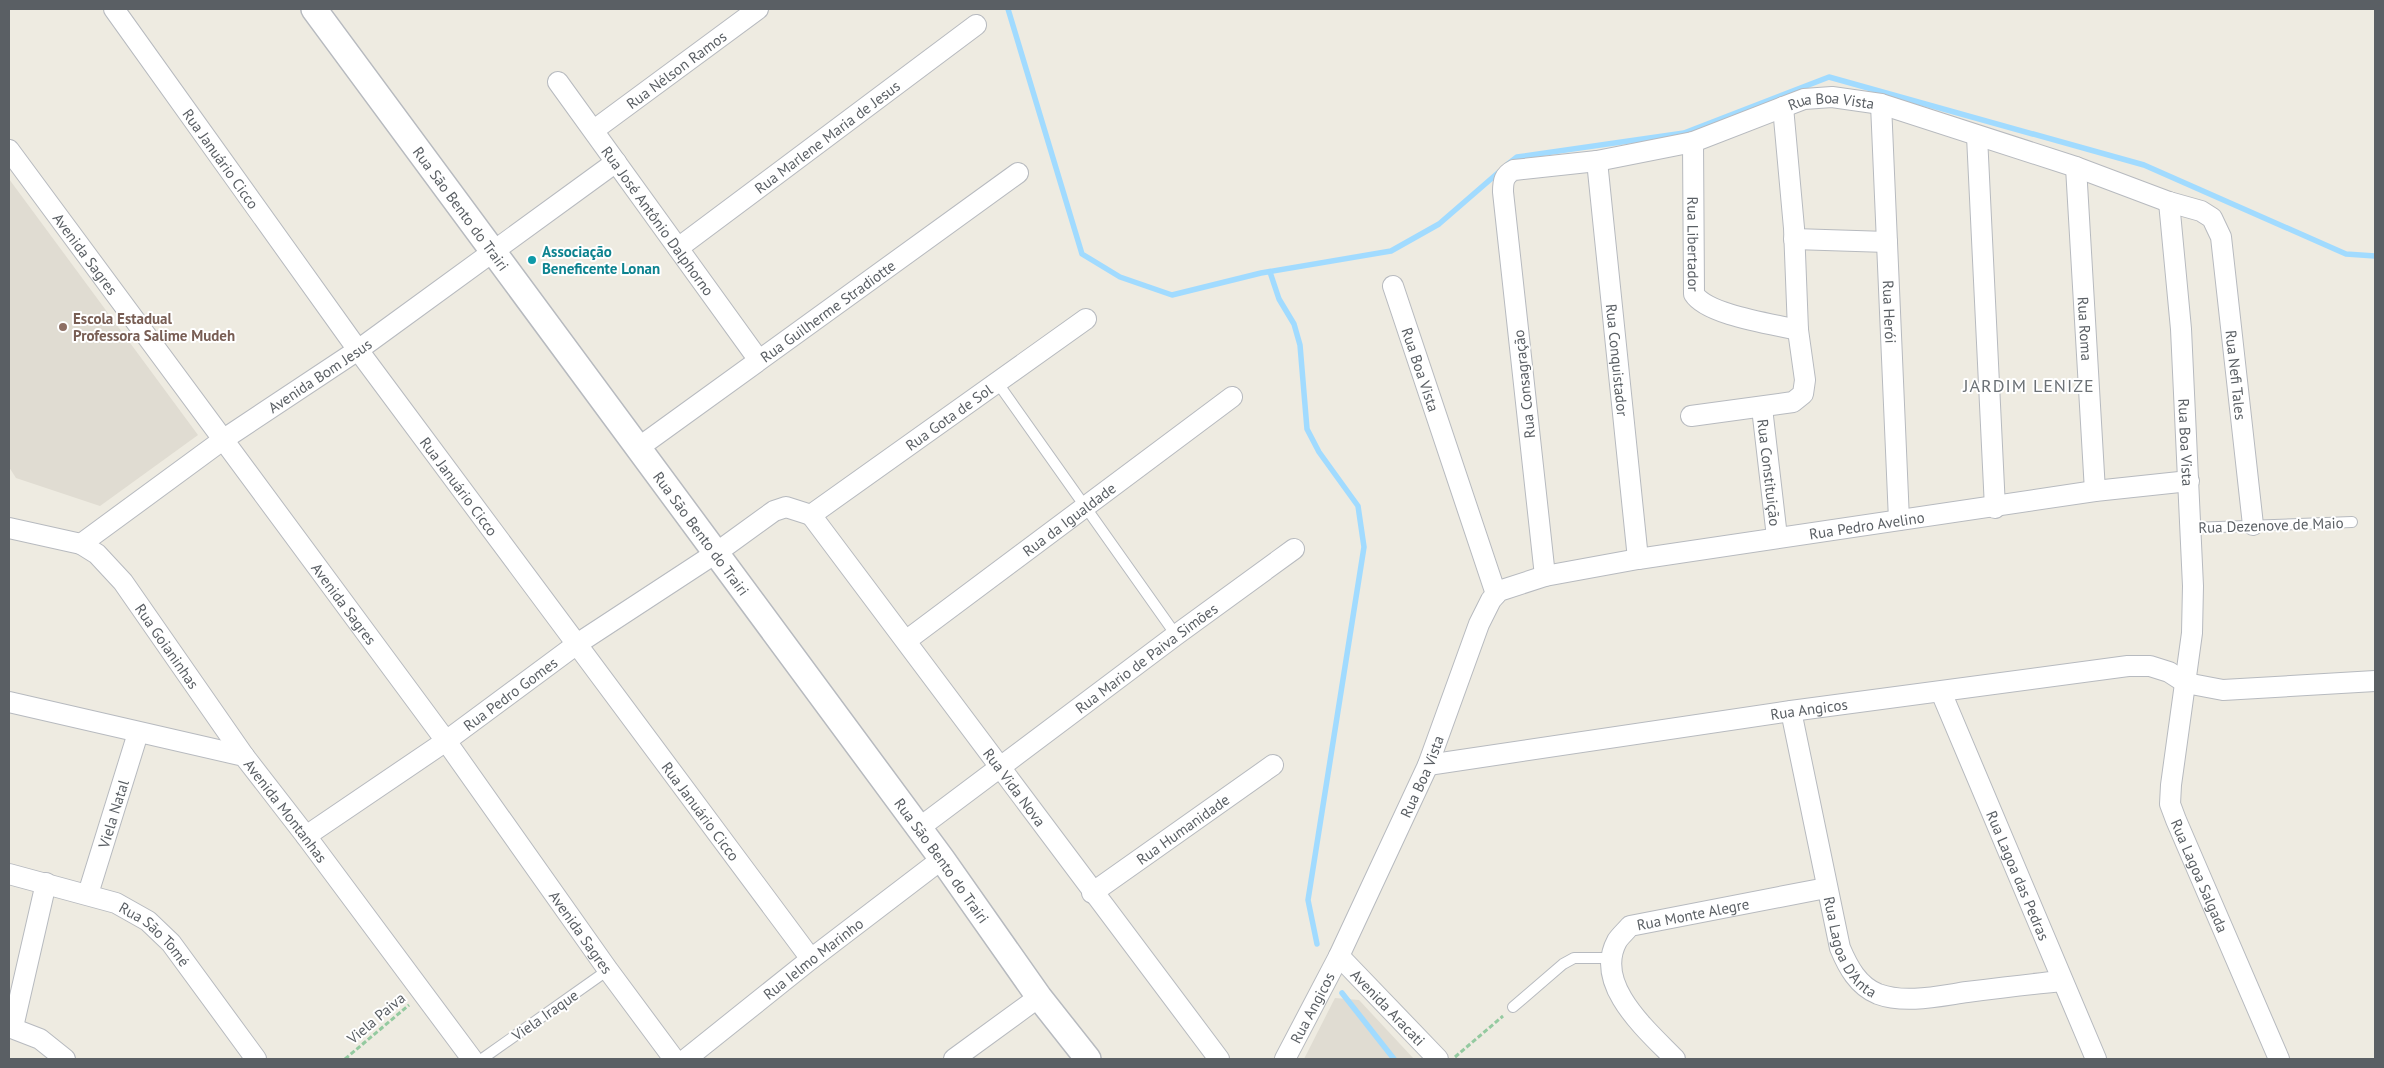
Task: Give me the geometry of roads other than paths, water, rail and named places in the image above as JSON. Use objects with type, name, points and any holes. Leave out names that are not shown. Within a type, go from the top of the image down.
[{"type":"street","name":"Rua Januário Cicco","points":[[114,9],[358,350],[811,959]]},
{"type":"street","name":"Rua São Bento do Trairi","points":[[314,9],[942,859],[1039,997],[1088,1059]]},
{"type":"street","name":"Rua Nélson Ramos","points":[[594,130],[758,9]]},
{"type":"street","name":"Rua Marlene Maria de Jesus","points":[[678,248],[976,25]]},
{"type":"street","name":"Rua José Antônio Dalphorno","points":[[558,82],[758,359]]},
{"type":"street","name":"Rua Boa Vista","points":[[1502,192],[1506,174],[1514,170],[1597,161],[1693,142],[1804,99],[1832,97],[1881,104],[2076,167],[2169,202],[2201,211],[2212,218],[2218,226]]},
{"type":"street","name":"Rua Herói","points":[[1881,104],[1899,520]]},
{"type":"street","points":[[1691,416],[1762,408],[1793,402],[1804,394],[1805,380],[1798,330],[1794,239],[1783,107]]},
{"type":"street","points":[[1977,136],[1995,508]]},
{"type":"street","name":"Rua Libertador","points":[[1693,142],[1694,294],[1704,305],[1718,311],[1798,330]]},
{"type":"street","name":"Avenida Sagres","points":[[9,150],[446,741],[608,970],[674,1059]]},
{"type":"street","name":"Rua Conquistador","points":[[1597,161],[1638,559]]},
{"type":"street","name":"Avenida Bom Jesus","points":[[81,544],[224,439],[358,350],[616,162]]},
{"type":"street","name":"Rua Roma","points":[[2076,167],[2095,491]]},
{"type":"street","name":"Rua Guilherme Stradiotte","points":[[638,448],[758,359],[1018,173]]},
{"type":"street","name":"Rua Consagração","points":[[1502,192],[1545,576]]},
{"type":"street","name":"Rua Boa Vista","points":[[2169,202],[2181,329],[2189,481],[2192,633],[2186,682]]},
{"type":"street","name":"Rua Nefi Tales","points":[[2218,226],[2221,237],[2252,525]]},
{"type":"street","points":[[1794,239],[1887,242]]},
{"type":"street","name":"Rua Boa Vista","points":[[1339,956],[1428,765],[1479,624],[1496,594],[1393,286]]},
{"type":"street","name":"Rua Gota de Sol","points":[[811,515],[1086,319]]},
{"type":"street","name":"Rua da Igualdade","points":[[907,640],[1232,397]]},
{"type":"street","name":"Rua Constituição","points":[[1762,408],[1776,537]]},
{"type":"street","name":"Rua Pedro Avelino","points":[[1545,576],[1776,537],[1995,508],[2095,491],[2189,481]]},
{"type":"street","name":"Rua Pedro Gomes","points":[[306,836],[446,741],[577,644],[716,553],[780,508],[786,507],[811,515]]},
{"type":"street","name":"Rua Vida Nova","points":[[811,515],[907,640],[1092,893],[1218,1059]]},
{"type":"street","points":[[9,528],[81,544]]},
{"type":"street","name":"Rua Goianinhas","points":[[81,544],[97,554],[123,582],[244,756]]},
{"type":"street","name":"Rua Mario de Paiva Simões","points":[[919,828],[1176,635],[1294,550]]},
{"type":"street","points":[[1496,594],[1517,584],[1545,576]]},
{"type":"street","name":"Rua Angicos","points":[[1428,765],[1792,711],[2128,666],[2150,666],[2169,672],[2186,682],[2223,690],[2375,681]]},
{"type":"street","name":"Rua Lagoa Salgada","points":[[2186,682],[2170,804],[2280,1059]]},
{"type":"street","name":"Rua Lagoa das Pedras","points":[[1941,692],[2096,1059]]},
{"type":"street","name":"Avenida Montanhas","points":[[9,702],[244,756],[472,1059]]},
{"type":"street","name":"Rua Lagoa D'Anta","points":[[1792,711],[1826,888],[1840,948],[1851,972],[1863,984],[1878,994],[1896,997],[1924,997],[2062,980]]},
{"type":"street","name":"Viela Natal","points":[[88,894],[138,733]]},
{"type":"street","name":"Rua Humanidade","points":[[1092,893],[1273,765]]},
{"type":"street","name":"Rua Ielmo Marinho","points":[[686,1059],[811,959],[942,859]]},
{"type":"street","name":"Rua São Tomé","points":[[9,874],[116,903],[148,921],[171,943],[256,1059]]},
{"type":"street","points":[[46,883],[11,1027],[40,1039],[65,1059]]},
{"type":"street","name":"Rua Monte Alegre","points":[[1674,1059],[1633,1015],[1619,995],[1613,978],[1612,958],[1617,940],[1630,926],[1826,888]]},
{"type":"street","name":"Rua Angicos","points":[[1285,1059],[1339,956]]},
{"type":"street","name":"Avenida Aracati","points":[[1339,956],[1438,1059]]},
{"type":"street","points":[[954,1059],[1039,997]]},
{"type":"lane","points":[[998,382],[1176,635]]},
{"type":"lane","name":"Rua Dezenove de Maio","points":[[2190,528],[2352,522]]},
{"type":"lane","points":[[1513,1007],[1563,964],[1574,958],[1612,958]]},
{"type":"lane","name":"Viela Iraque","points":[[482,1059],[608,970]]},
{"type":"waterway","points":[[1008,9],[1082,254],[1120,277],[1172,295],[1261,273],[1391,251],[1439,224],[1499,172]]},
{"type":"waterway","points":[[1508,164],[1517,157],[1684,133],[1829,77],[2144,165],[2346,254],[2375,256]]},
{"type":"waterway","points":[[1270,272],[1279,299],[1294,324],[1300,345],[1307,429],[1319,452],[1358,506],[1364,547],[1308,900],[1317,944]]},
{"type":"waterway","points":[[1342,993],[1394,1059]]},
{"type":"place","name":"Associação Beneficente Lonan","points":[[532,260]]},
{"type":"place","name":"Escola Estadual Professora Salime Mudeh","points":[[63,327]]},
{"type":"district","name":"JARDIM LENIZE","points":[[2029,385]]}]
